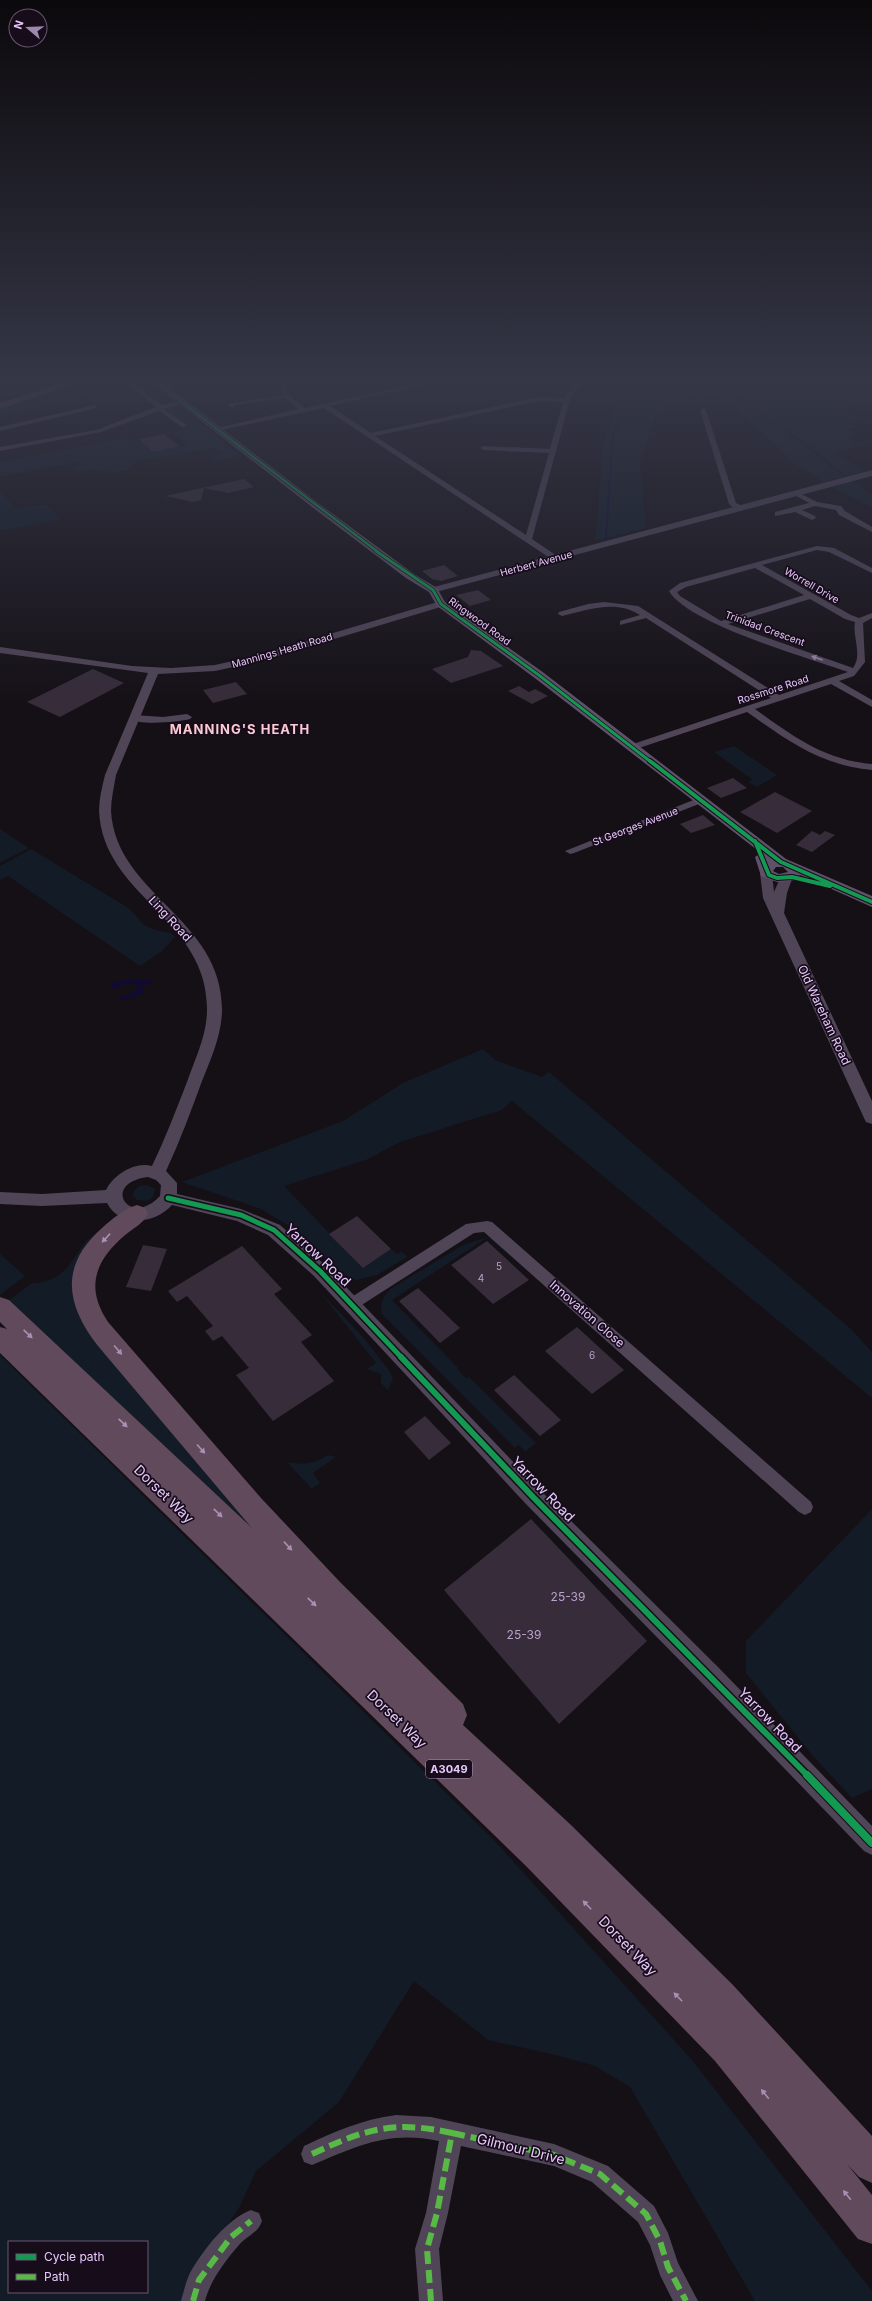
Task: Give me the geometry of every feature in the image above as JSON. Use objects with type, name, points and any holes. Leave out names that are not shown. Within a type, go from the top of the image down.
[{"type":"highway","points":[[137,1214],[109,1234],[94,1251],[86,1267],[83,1282],[84,1299],[90,1315],[101,1331],[170,1415],[368,1633],[656,1915],[719,1981],[747,2025]]},
{"type":"highway","name":"Dorset Way","points":[[0,1308],[559,1837],[721,1997],[872,2164]]},
{"type":"highway","name":"Dorset Way","points":[[0,1337],[577,1894],[728,2048],[872,2225]]},
{"type":"main road","name":"Ringwood Road","points":[[298,491],[410,576],[433,590],[441,604],[473,626],[633,747],[755,842],[788,871],[835,886],[872,902]]},
{"type":"main road","points":[[755,842],[766,870],[777,878],[788,871]]},
{"type":"street","points":[[456,491],[556,558]]},
{"type":"street","points":[[528,539],[542,491]]},
{"type":"street","points":[[729,491],[733,504],[739,508]]},
{"type":"street","name":"Herbert Avenue","points":[[433,590],[801,491]]},
{"type":"street","points":[[795,493],[816,504],[838,508],[842,513],[870,532]]},
{"type":"street","points":[[778,514],[816,504]]},
{"type":"street","points":[[797,510],[812,518]]},
{"type":"street","points":[[512,529],[533,525]]},
{"type":"street","name":"Trinidad Crescent","points":[[854,671],[720,624],[677,598],[673,591],[683,586],[821,548],[831,550],[872,571]]},
{"type":"street","name":"Worrell Drive","points":[[756,565],[848,617],[860,621]]},
{"type":"street","points":[[720,624],[810,596]]},
{"type":"street","name":"Mannings Heath Road","points":[[0,650],[98,666],[154,670],[188,670],[244,662],[441,604]]},
{"type":"street","points":[[562,614],[588,606],[604,604],[629,606],[647,615],[779,699]]},
{"type":"street","points":[[622,623],[647,615]]},
{"type":"street","points":[[854,671],[862,664],[863,658],[858,628],[860,621],[872,615]]},
{"type":"street","name":"Ling Road","points":[[154,670],[108,783],[105,811],[112,841],[117,854],[131,876],[198,948],[208,970],[215,1006],[212,1035],[176,1134],[157,1172]]},
{"type":"street","name":"Rossmore Road","points":[[633,747],[833,681],[854,671]]},
{"type":"street","points":[[833,681],[872,704]]},
{"type":"street","points":[[748,708],[820,757],[842,764],[872,767]]},
{"type":"street","points":[[134,718],[163,720],[187,717]]},
{"type":"street","name":"St Georges Avenue","points":[[570,851],[701,800]]},
{"type":"street","name":"Old Wareham Road","points":[[766,870],[766,887],[768,898],[777,912],[872,1118]]},
{"type":"street","points":[[777,912],[780,893],[788,871]]},
{"type":"street","points":[[140,1172],[157,1172],[168,1180],[170,1186],[168,1198],[161,1207],[154,1211],[137,1214],[122,1211],[116,1205],[113,1196],[115,1189],[122,1180],[130,1175],[140,1172]]},
{"type":"street","points":[[0,1198],[14,1200],[47,1200],[113,1196]]},
{"type":"street","name":"Yarrow Road","points":[[168,1198],[241,1215],[274,1230],[320,1271],[533,1497],[711,1676],[872,1843]]},
{"type":"street","name":"Innovation Close","points":[[352,1304],[471,1228],[487,1226],[805,1507]]},
{"type":"street","name":"Gilmour Drive","points":[[312,2154],[366,2130],[406,2124],[430,2127],[554,2154],[600,2174],[646,2214],[660,2241],[668,2266],[686,2301]]},
{"type":"street","points":[[431,2301],[427,2249],[437,2213],[452,2133]]},
{"type":"street","points":[[193,2301],[199,2280],[231,2237],[251,2221]]},
{"type":"shaded area","points":[[0,491],[16,509],[46,504],[60,519],[0,531]]},
{"type":"shaded area","points":[[599,491],[643,491],[646,528],[595,541]]},
{"type":"shaded area","points":[[840,491],[867,491],[872,495],[872,508]]},
{"type":"shaded area","points":[[734,746],[777,775],[757,787],[748,782],[753,780],[714,752]]},
{"type":"shaded area","points":[[0,829],[29,848],[0,863]]},
{"type":"shaded area","points":[[31,849],[130,909],[144,925],[155,930],[171,933],[175,937],[162,951],[140,966],[8,876],[0,880],[0,866]]},
{"type":"shaded area","points":[[131,979],[151,979],[153,983],[142,986],[143,993],[137,996],[118,1000],[118,997],[128,995],[136,990],[137,985],[127,983],[114,990],[109,983]]},
{"type":"shaded area","points":[[483,1049],[495,1060],[542,1077],[549,1072],[851,1329],[872,1352],[872,1398],[512,1101],[502,1110],[400,1142],[366,1160],[284,1186],[363,1268],[391,1249],[398,1254],[402,1251],[407,1257],[377,1275],[356,1280],[343,1274],[294,1229],[261,1209],[182,1182],[343,1121],[403,1083]]},
{"type":"shaded area","points":[[147,1185],[155,1189],[153,1197],[147,1201],[137,1200],[133,1196],[134,1191],[139,1186]]},
{"type":"shaded area","points":[[109,1223],[77,1293],[264,1541],[8,1301],[32,1283],[39,1283],[55,1278],[67,1268],[86,1241]]},
{"type":"shaded area","points":[[488,1237],[496,1240],[548,1288]]},
{"type":"shaded area","points":[[488,1237],[392,1300],[466,1378],[469,1377],[536,1443],[525,1452],[519,1445],[515,1448],[382,1314],[381,1310],[382,1300],[390,1289],[463,1245]]},
{"type":"shaded area","points":[[0,1254],[25,1276],[0,1295]]},
{"type":"shaded area","points":[[320,1292],[363,1337],[391,1373],[393,1379],[388,1390],[381,1383],[381,1374],[367,1369],[376,1363]]},
{"type":"shaded area","points":[[0,1355],[494,1840],[692,2060],[872,2291],[872,2301],[755,2301],[630,2087],[595,2066],[560,2056],[488,2040],[414,1981],[339,2102],[256,2171],[239,2208],[192,2278],[182,2301],[0,2301]]},
{"type":"shaded area","points":[[328,1455],[336,1457],[313,1473],[320,1483],[312,1489],[287,1462],[308,1463]]},
{"type":"shaded area","points":[[872,1509],[872,1789],[852,1798],[812,1755],[746,1673],[746,1641]]},
{"type":"building","points":[[186,491],[203,491],[201,500],[193,502],[165,496]]},
{"type":"building","points":[[220,491],[235,491],[228,493]]},
{"type":"building","points":[[444,565],[458,576],[441,581],[432,579],[422,571]]},
{"type":"building","points":[[478,590],[491,600],[470,606],[456,595]]},
{"type":"building","points":[[471,650],[481,651],[503,666],[451,683],[432,669],[468,657]]},
{"type":"building","points":[[93,669],[124,683],[60,717],[27,702]]},
{"type":"building","points":[[236,682],[247,694],[213,703],[203,690]]},
{"type":"building","points":[[519,686],[529,692],[535,689],[548,696],[532,704],[508,691]]},
{"type":"building","points":[[733,778],[747,788],[721,798],[707,788]]},
{"type":"building","points":[[775,792],[812,811],[777,833],[740,812]]},
{"type":"building","points":[[703,815],[715,825],[691,833],[680,824]]},
{"type":"building","points":[[812,831],[820,835],[825,831],[835,835],[812,852],[796,845]]},
{"type":"building","points":[[357,1216],[391,1249],[363,1268],[329,1234]]},
{"type":"building","points":[[487,1241],[529,1280],[493,1304],[451,1265]]},
{"type":"building","points":[[143,1245],[167,1249],[151,1291],[126,1287]]},
{"type":"building","points":[[242,1246],[282,1289],[274,1294],[312,1335],[301,1342],[334,1381],[273,1421],[236,1375],[249,1368],[222,1336],[213,1341],[205,1331],[213,1326],[187,1296],[177,1302],[168,1291]]},
{"type":"building","points":[[418,1288],[460,1328],[440,1343],[399,1301]]},
{"type":"building","points":[[577,1327],[624,1370],[592,1394],[545,1351]]},
{"type":"building","points":[[514,1375],[561,1420],[540,1436],[494,1390]]},
{"type":"building","points":[[425,1416],[451,1443],[429,1460],[404,1432]]},
{"type":"building","points":[[531,1519],[647,1641],[559,1724],[444,1590]]},
{"type":"waterway","points":[[606,538],[609,491]]},
{"type":"marked path","points":[[312,2154],[348,2138],[380,2128],[413,2126],[431,2128],[452,2133],[437,2213],[427,2249],[431,2301]]},
{"type":"marked path","points":[[452,2133],[554,2155],[600,2174],[646,2214],[660,2241],[668,2267],[686,2301]]},
{"type":"marked path","points":[[193,2301],[199,2280],[231,2237],[251,2221]]},
{"type":"cycle path","points":[[297,491],[410,576],[433,590],[441,604],[540,676],[781,862],[872,902]]},
{"type":"cycle path","points":[[755,841],[769,875],[777,878],[792,877],[830,886]]},
{"type":"cycle path","points":[[168,1198],[241,1215],[274,1230],[320,1271],[533,1497],[711,1676],[872,1843]]},
{"type":"district","name":"MANNING'S HEATH","points":[[240,729]]}]
